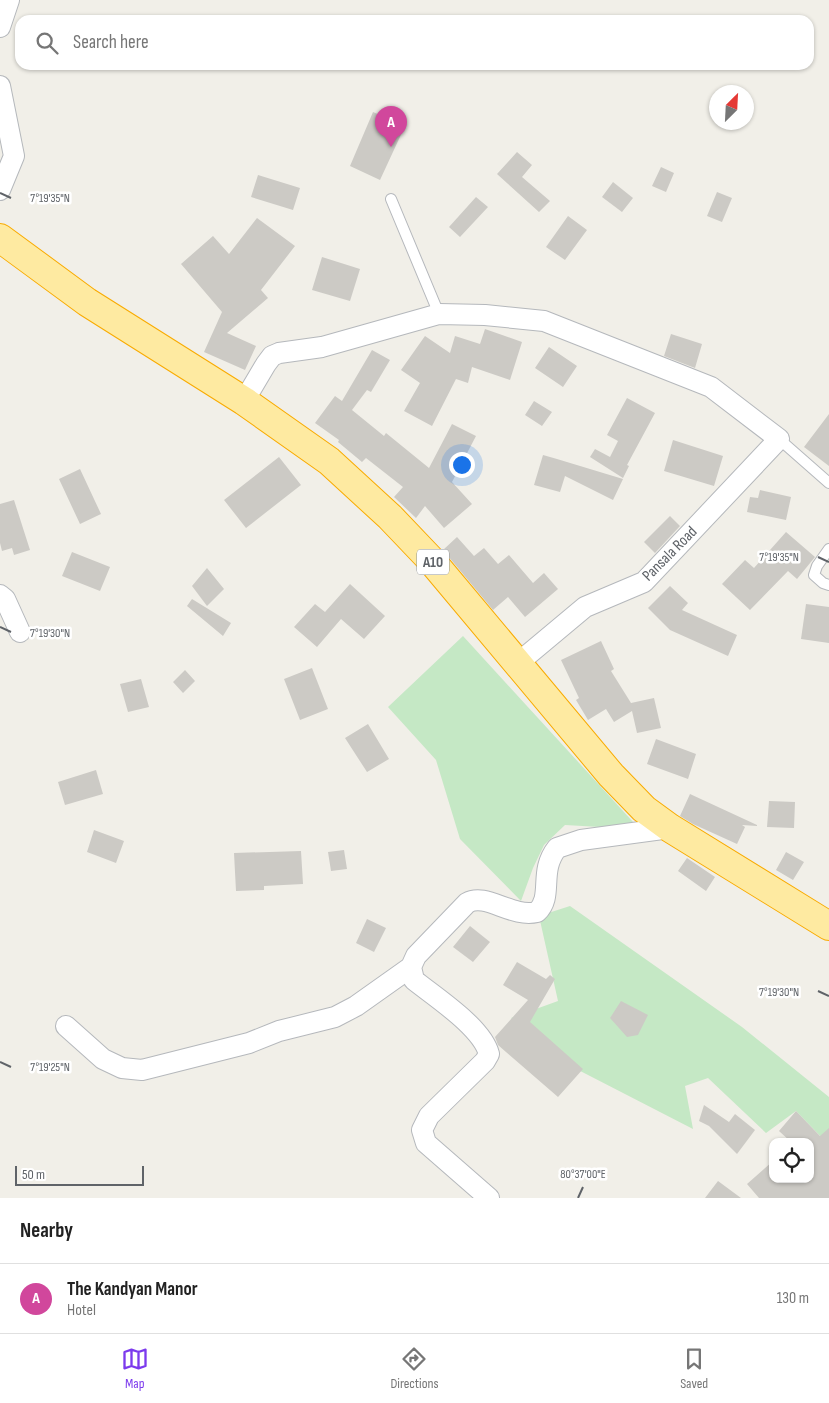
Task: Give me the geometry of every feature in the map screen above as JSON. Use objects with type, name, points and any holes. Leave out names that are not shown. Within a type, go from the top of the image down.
[{"type":"highway","name":"A10","points":[[0,238],[95,308],[244,401],[329,461],[390,517],[437,566],[611,775],[644,809],[670,828],[829,926]]},
{"type":"street","points":[[0,27],[9,0]]},
{"type":"street","points":[[0,86],[14,156],[0,190]]},
{"type":"street","points":[[244,401],[266,364],[272,356],[279,353],[322,347],[439,314],[485,315],[544,321],[711,387],[779,439]]},
{"type":"street","name":"Pansala Road","points":[[518,663],[585,607],[644,582],[779,439]]},
{"type":"street","points":[[0,595],[5,599],[20,632]]},
{"type":"street","points":[[66,1026],[102,1059],[122,1068],[142,1070],[248,1043],[279,1031],[335,1017],[356,1006],[411,967],[416,956],[467,903],[474,899],[481,899],[516,913],[537,912],[544,906],[546,896],[546,867],[558,848],[581,840],[670,828]]},
{"type":"street","points":[[411,967],[414,980],[463,1020],[487,1044],[489,1054],[485,1061],[429,1116],[422,1130],[426,1143],[489,1198]]},
{"type":"lane","points":[[391,199],[439,314]]},
{"type":"lane","points":[[779,439],[829,483]]},
{"type":"lane","points":[[829,549],[817,566],[814,575],[823,584],[829,585]]},
{"type":"green space","points":[[463,636],[634,823],[600,827],[565,825],[544,845],[521,901],[460,839],[436,760],[388,707]]},
{"type":"green space","points":[[570,906],[742,1027],[829,1097],[829,1145],[796,1111],[766,1133],[708,1078],[685,1086],[693,1129],[555,1058],[511,1018],[558,1001],[539,916]]},
{"type":"building","points":[[373,112],[405,126],[380,180],[350,166]]},
{"type":"building","points":[[517,152],[532,165],[522,177],[550,201],[539,212],[497,174]]},
{"type":"building","points":[[661,167],[674,173],[666,192],[652,186]]},
{"type":"building","points":[[258,175],[300,188],[293,210],[251,197]]},
{"type":"building","points":[[613,182],[633,198],[622,212],[602,197]]},
{"type":"building","points":[[717,192],[732,198],[722,222],[707,216]]},
{"type":"building","points":[[476,197],[488,207],[460,237],[449,227]]},
{"type":"building","points":[[568,216],[587,230],[565,260],[546,247]]},
{"type":"building","points":[[257,218],[295,246],[261,290],[268,298],[227,333],[256,346],[245,370],[204,352],[222,312],[181,264],[213,236],[229,254]]},
{"type":"building","points":[[322,257],[360,269],[350,301],[312,290]]},
{"type":"building","points":[[485,329],[522,342],[510,380],[472,367],[468,383],[456,379],[432,426],[404,411],[420,383],[401,370],[425,336],[450,353],[455,336],[480,344]]},
{"type":"building","points":[[671,334],[702,344],[695,368],[664,356]]},
{"type":"building","points":[[549,347],[577,366],[563,387],[535,368]]},
{"type":"building","points":[[372,350],[390,360],[371,392],[367,390],[352,410],[384,436],[386,433],[429,468],[452,424],[476,436],[452,482],[472,504],[444,528],[425,506],[416,518],[394,497],[403,487],[366,458],[362,462],[338,442],[339,440],[315,423],[335,396],[342,401]]},
{"type":"building","points":[[627,398],[655,413],[627,465],[629,466],[623,478],[590,457],[595,449],[610,457],[618,441],[607,435]]},
{"type":"building","points":[[534,401],[552,412],[542,426],[525,415]]},
{"type":"building","points":[[829,414],[829,466],[804,447]]},
{"type":"building","points":[[673,440],[723,456],[714,486],[664,471]]},
{"type":"building","points":[[543,455],[623,479],[613,500],[565,476],[560,492],[534,485]]},
{"type":"building","points":[[279,457],[301,485],[246,528],[224,500]]},
{"type":"building","points":[[80,469],[101,514],[80,524],[59,479]]},
{"type":"building","points":[[760,490],[791,497],[786,520],[747,512],[750,497],[758,498]]},
{"type":"building","points":[[14,500],[30,550],[14,555],[12,548],[2,551],[0,543],[0,504]]},
{"type":"building","points":[[670,516],[680,526],[655,553],[644,542]]},
{"type":"building","points":[[786,532],[815,557],[797,579],[788,571],[750,610],[722,584],[745,560],[754,568]]},
{"type":"building","points":[[457,537],[474,556],[484,548],[498,564],[509,555],[533,583],[544,573],[558,589],[525,617],[508,597],[493,610],[443,550]]},
{"type":"building","points":[[72,552],[110,567],[100,591],[62,576]]},
{"type":"building","points":[[207,568],[224,589],[207,606],[192,586]]},
{"type":"building","points":[[350,584],[385,616],[364,639],[341,619],[317,647],[294,627],[315,604],[325,612]]},
{"type":"building","points":[[670,586],[688,603],[682,610],[737,635],[728,656],[670,630],[648,608]]},
{"type":"building","points":[[192,599],[231,623],[223,636],[187,606]]},
{"type":"building","points":[[806,604],[829,607],[829,643],[801,639]]},
{"type":"building","points":[[601,641],[614,669],[611,671],[631,703],[654,698],[661,728],[637,733],[632,711],[614,722],[606,709],[588,720],[576,700],[579,698],[561,660]]},
{"type":"building","points":[[312,668],[328,709],[300,720],[284,679]]},
{"type":"building","points":[[185,670],[195,681],[183,693],[173,682]]},
{"type":"building","points":[[141,679],[149,707],[128,712],[120,684]]},
{"type":"building","points":[[368,724],[389,759],[367,772],[345,738]]},
{"type":"building","points":[[656,739],[696,754],[688,779],[647,764]]},
{"type":"building","points":[[96,770],[103,794],[65,805],[58,782]]},
{"type":"building","points":[[690,794],[757,826],[742,825],[745,827],[737,844],[693,824],[680,816]]},
{"type":"building","points":[[769,801],[795,802],[794,828],[767,827]]},
{"type":"building","points":[[94,830],[124,841],[116,863],[87,852]]},
{"type":"building","points":[[344,850],[347,869],[331,871],[328,852]]},
{"type":"building","points":[[301,851],[303,884],[264,886],[264,890],[236,891],[234,853]]},
{"type":"building","points":[[786,852],[804,862],[793,880],[776,870]]},
{"type":"building","points":[[687,858],[715,877],[706,891],[678,871]]},
{"type":"building","points":[[367,919],[386,928],[374,952],[356,943]]},
{"type":"building","points":[[470,926],[490,942],[473,962],[453,947]]},
{"type":"building","points":[[517,962],[546,979],[550,975],[555,979],[530,1022],[583,1069],[558,1097],[498,1045],[495,1037],[528,1000],[503,985]]},
{"type":"building","points":[[621,1001],[648,1015],[638,1035],[627,1037],[610,1018]]},
{"type":"building","points":[[704,1105],[729,1122],[735,1114],[755,1130],[737,1154],[709,1126],[699,1121]]},
{"type":"building","points":[[796,1111],[820,1136],[829,1128],[829,1198],[759,1198],[747,1184],[769,1165],[769,1183],[814,1183],[814,1138],[787,1138],[779,1131]]},
{"type":"building","points":[[718,1181],[741,1198],[705,1198]]},
{"type":"place","name":"The Kandyan Manor","points":[[391,147]]}]
